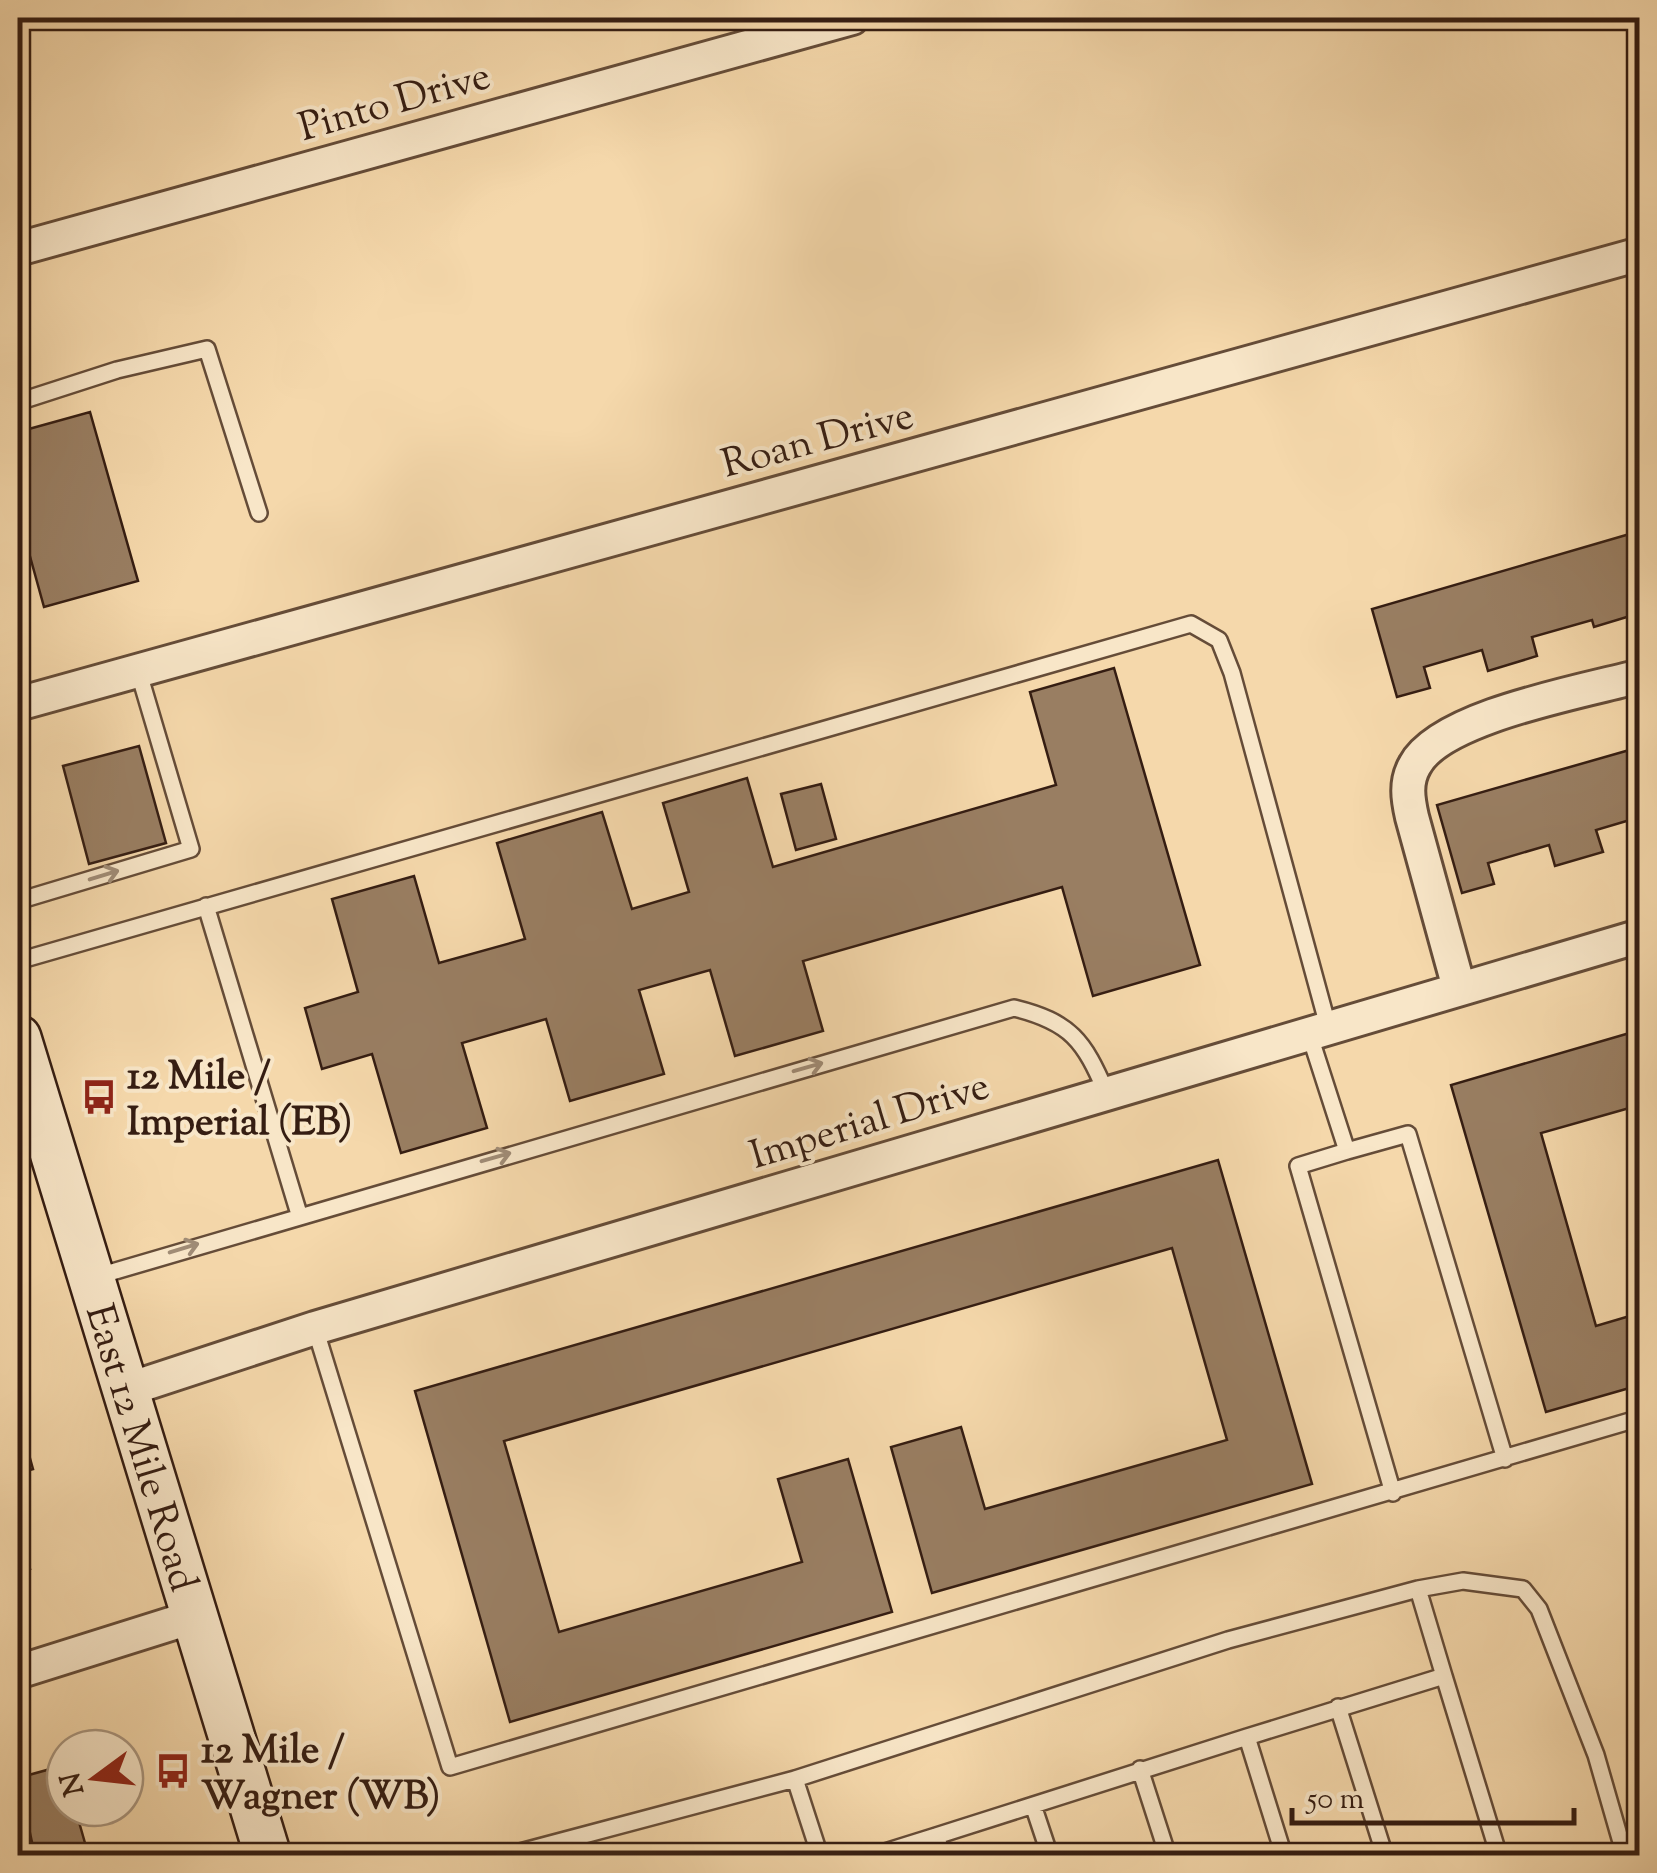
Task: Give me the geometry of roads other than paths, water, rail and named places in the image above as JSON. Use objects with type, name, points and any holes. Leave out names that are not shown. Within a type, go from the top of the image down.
[{"type":"main road","name":"East 12 Mile Road","points":[[21,1066],[91,1278],[268,1856]]},
{"type":"street","name":"Pinto Drive","points":[[18,249],[852,18]]},
{"type":"street","name":"Roan Drive","points":[[18,704],[1640,254]]},
{"type":"street","points":[[1458,988],[1412,817],[1407,790],[1414,766],[1432,742],[1463,726],[1640,676]]},
{"type":"street","name":"Imperial Drive","points":[[126,1390],[315,1328],[1640,936]]},
{"type":"street","points":[[18,1672],[196,1616]]},
{"type":"lane","points":[[18,402],[117,370],[207,349],[259,513]]},
{"type":"lane","points":[[18,961],[1191,624],[1219,640],[1232,673],[1347,1151]]},
{"type":"lane","points":[[18,901],[191,849],[138,670]]},
{"type":"lane","points":[[206,906],[299,1214]]},
{"type":"lane","points":[[91,1278],[299,1214],[1014,1008],[1039,1014],[1085,1043],[1106,1092]]},
{"type":"lane","points":[[1393,1494],[1298,1166],[1408,1134],[1504,1459]]},
{"type":"lane","points":[[315,1328],[450,1767],[1393,1494],[1640,1418]]},
{"type":"lane","points":[[504,1856],[795,1779],[1228,1640],[1463,1580],[1492,1581],[1523,1589],[1540,1609],[1596,1756],[1625,1856]]},
{"type":"lane","points":[[1418,1589],[1499,1856]]},
{"type":"lane","points":[[872,1856],[1444,1676]]},
{"type":"lane","points":[[1338,1707],[1385,1856]]},
{"type":"lane","points":[[1247,1737],[1284,1856]]},
{"type":"lane","points":[[1140,1769],[1168,1856]]},
{"type":"lane","points":[[795,1779],[820,1856]]},
{"type":"lane","points":[[1032,1805],[1050,1856]]},
{"type":"lane","points":[[936,1836],[942,1856]]},
{"type":"place","name":"12 Mile / Imperial (EB)","points":[[99,1097]]},
{"type":"place","name":"12 Mile / Wagner (WB)","points":[[173,1771]]}]
